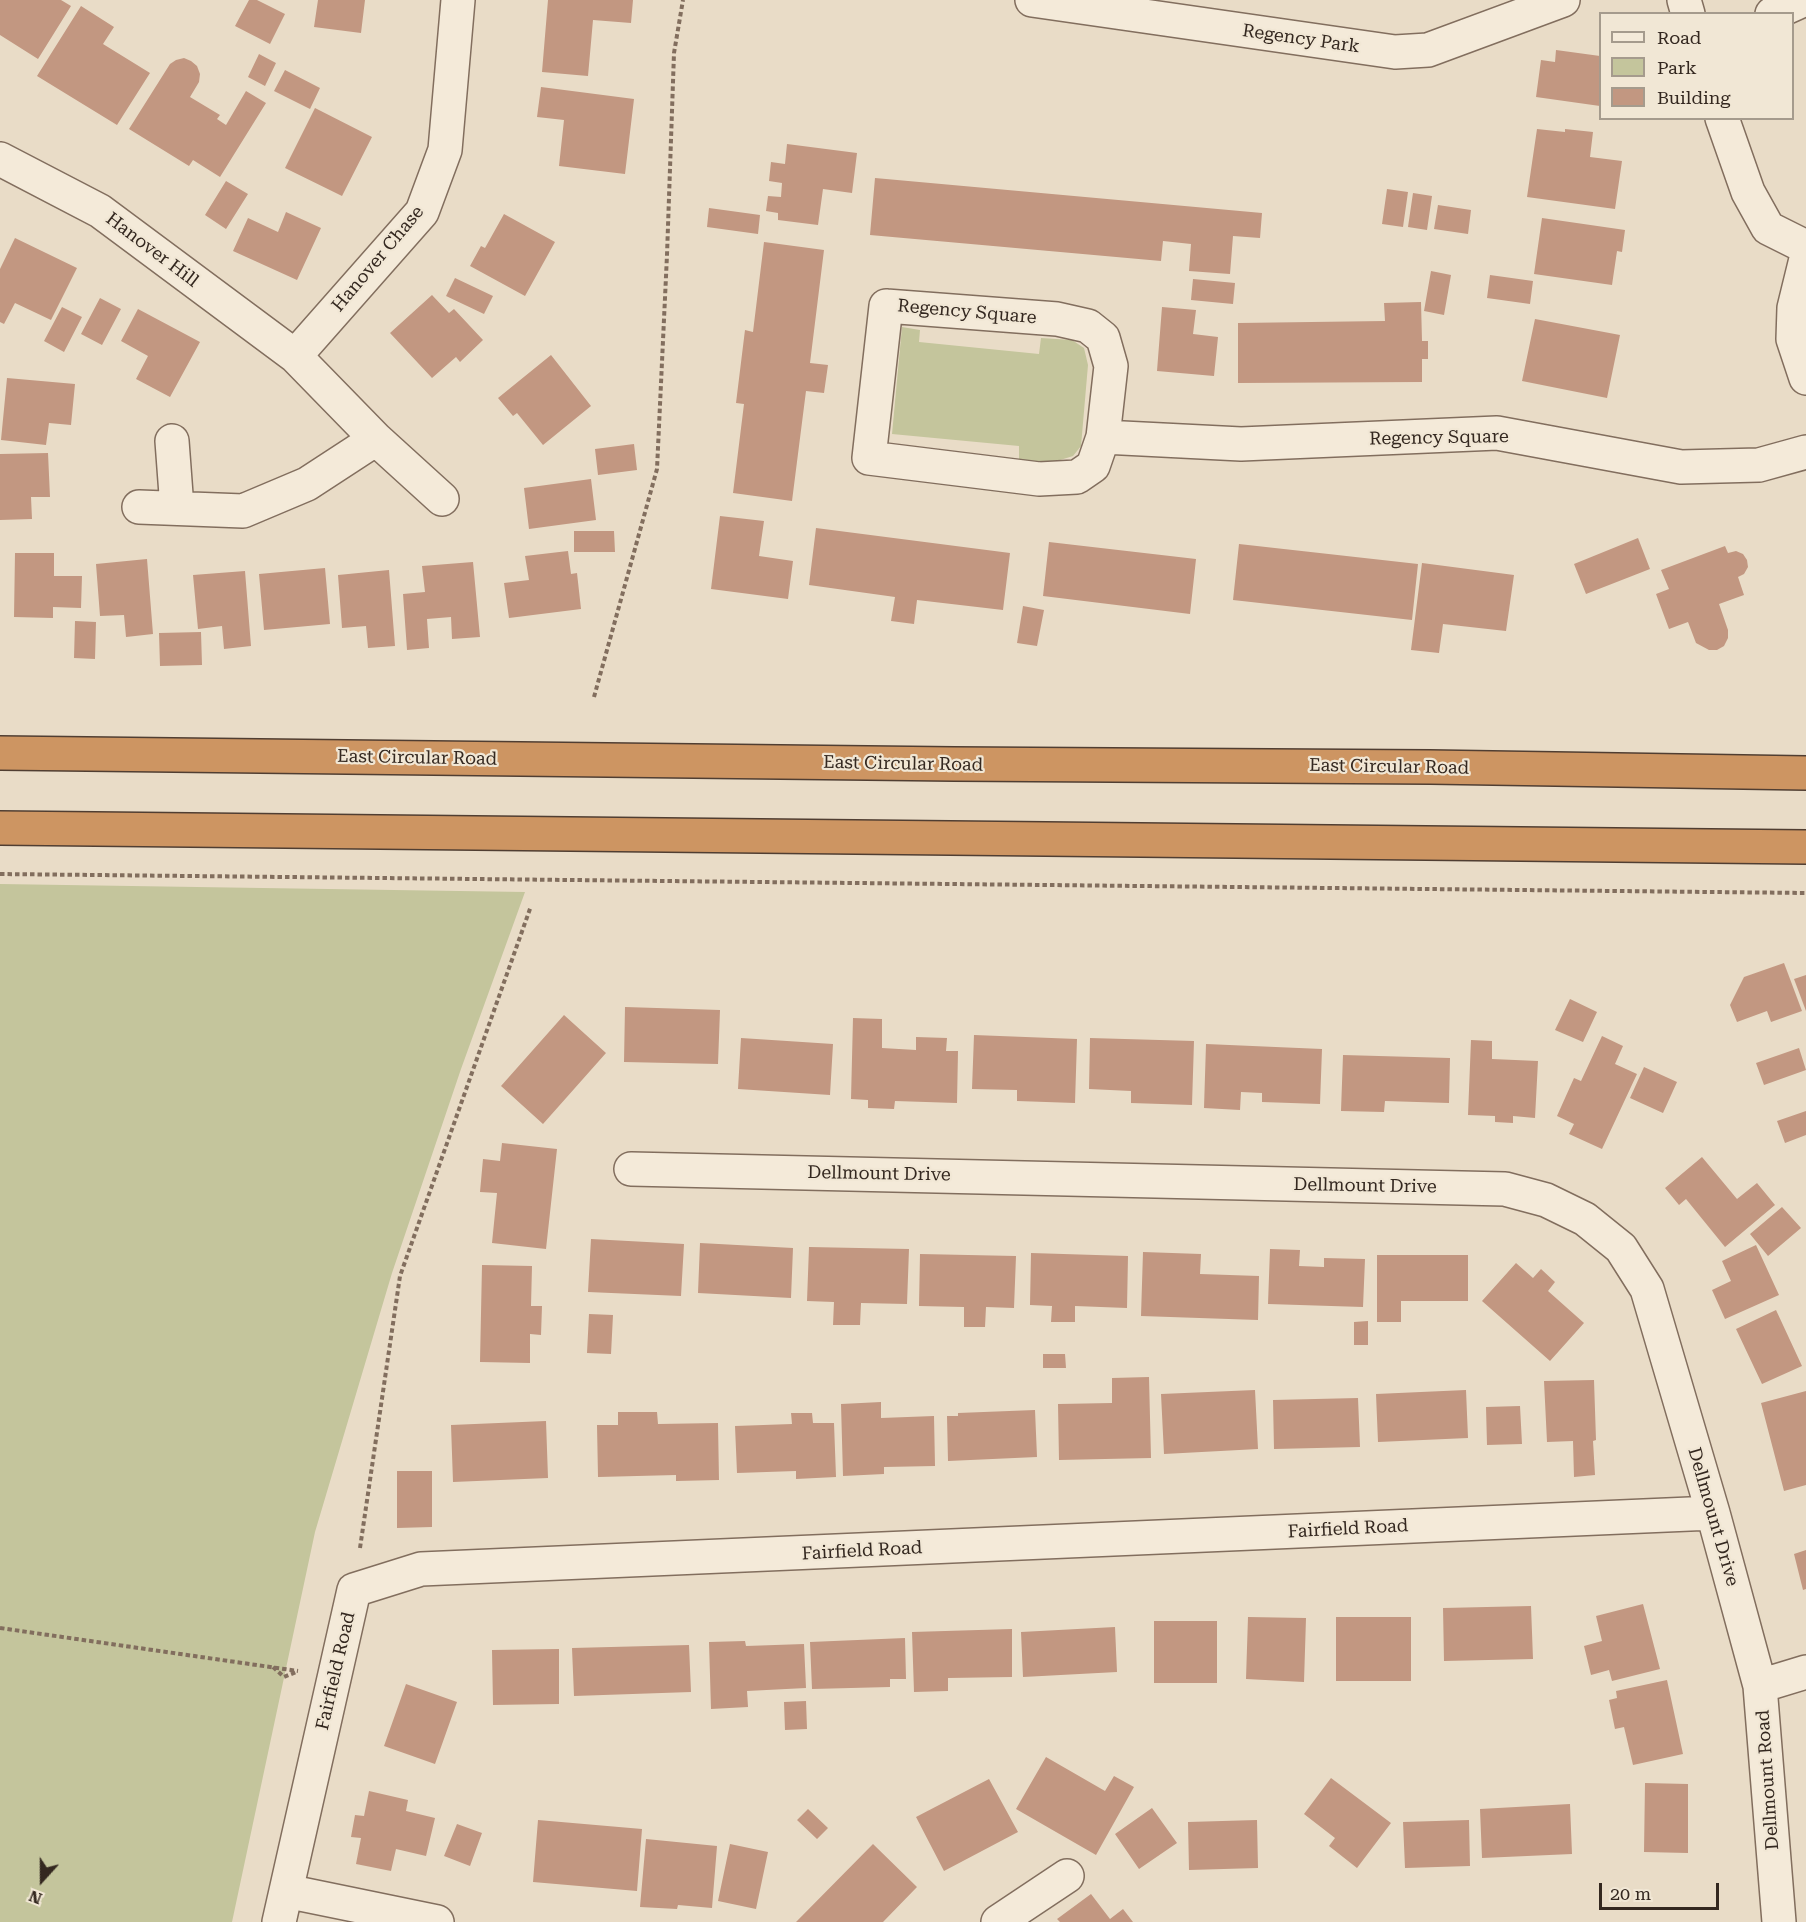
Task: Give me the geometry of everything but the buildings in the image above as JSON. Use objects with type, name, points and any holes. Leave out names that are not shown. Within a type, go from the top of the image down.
[{"type":"highway","name":"East Circular Road","points":[[0,753],[1806,773]]},
{"type":"highway","points":[[0,828],[1806,847]]},
{"type":"street","name":"Hanover Chase","points":[[296,356],[422,212],[445,150],[458,0]]},
{"type":"street","name":"Regency Park","points":[[1032,0],[1395,52],[1428,50],[1563,0]]},
{"type":"street","points":[[1776,12],[1803,0]]},
{"type":"street","points":[[1723,120],[1748,192],[1768,228],[1806,247]]},
{"type":"street","name":"Hanover Hill","points":[[0,159],[100,211],[296,356]]},
{"type":"street","points":[[1806,259],[1794,308],[1793,339],[1806,378]]},
{"type":"street","name":"Regency Square","points":[[886,306],[1057,319],[1088,326],[1103,338],[1111,366],[1103,437],[1093,466],[1077,477],[1039,479],[869,458],[886,306]]},
{"type":"street","points":[[296,356],[376,439],[442,499]]},
{"type":"street","name":"Regency Square","points":[[1103,437],[1241,444],[1497,433],[1681,467],[1759,465],[1806,452]]},
{"type":"street","points":[[139,507],[243,511],[307,484],[376,439]]},
{"type":"street","points":[[172,441],[177,508]]},
{"type":"street","name":"Dellmount Drive","points":[[631,1168],[1505,1189],[1546,1200],[1586,1219],[1622,1248],[1647,1289],[1713,1513],[1760,1686]]},
{"type":"street","name":"Fairfield Road","points":[[282,1906],[354,1590],[421,1569],[1713,1513]]},
{"type":"street","name":"Dellmount Road","points":[[1779,1922],[1760,1686],[1806,1672]]},
{"type":"street","points":[[998,1922],[1067,1876]]},
{"type":"street","points":[[282,1906],[437,1922]]},
{"type":"path","points":[[594,697],[657,469],[674,54],[683,0]]},
{"type":"path","points":[[0,874],[1806,893]]},
{"type":"path","points":[[354,1590],[400,1276],[531,906]]},
{"type":"path","points":[[0,1628],[272,1666],[300,1671],[284,1677],[272,1666]]},
{"type":"green space","points":[[902,327],[920,330],[919,342],[1039,354],[1041,338],[1072,340],[1084,348],[1088,365],[1081,446],[1073,456],[1041,466],[1027,464],[1019,459],[1019,446],[892,434]]},
{"type":"green space","points":[[0,884],[525,892],[461,1069],[392,1273],[315,1532],[232,1922],[0,1922]]}]
